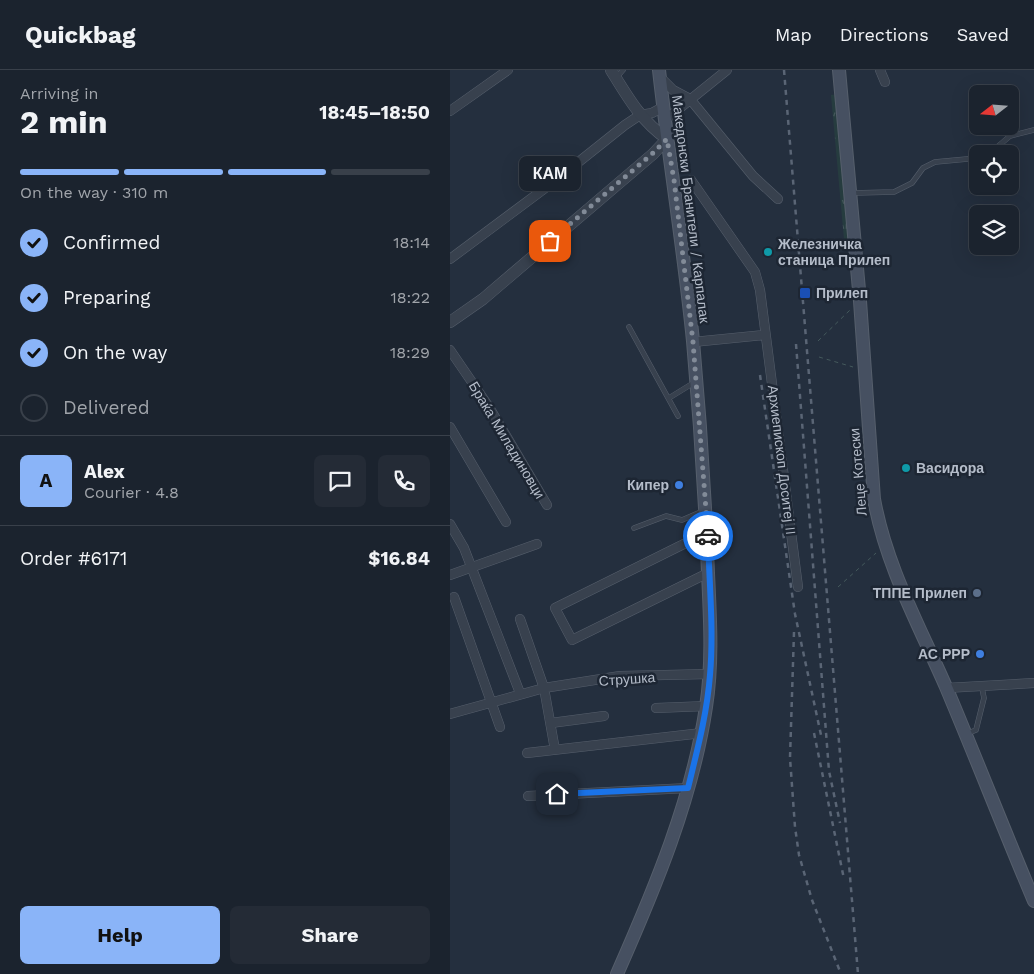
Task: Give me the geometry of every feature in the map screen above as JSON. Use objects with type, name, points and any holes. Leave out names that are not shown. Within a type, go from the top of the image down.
[{"type":"main road","name":"Леце Котески","points":[[839,70],[848,193],[866,372],[874,500],[885,546],[1034,901]]},
{"type":"main road","name":"Македонски Бранители / Карпалак","points":[[617,974],[664,862],[688,788],[702,734],[710,674],[711,613],[708,573],[708,532],[693,342],[660,73]]},
{"type":"street","points":[[450,111],[508,70]]},
{"type":"street","points":[[665,120],[727,70]]},
{"type":"street","points":[[880,70],[885,82]]},
{"type":"street","points":[[450,322],[490,294],[667,139],[652,128],[640,115],[617,73]]},
{"type":"street","points":[[660,73],[673,90],[690,99],[753,176],[778,199]]},
{"type":"street","points":[[450,260],[640,115],[652,113],[663,107]]},
{"type":"street","name":"Архиепископ Доситеј II","points":[[691,180],[755,272],[760,290],[764,334],[776,408],[798,587]]},
{"type":"street","points":[[693,342],[764,334]]},
{"type":"street","name":"Браќа Миладиновци","points":[[450,350],[489,407],[547,505]]},
{"type":"street","points":[[450,427],[506,522]]},
{"type":"street","points":[[450,524],[464,548],[520,693]]},
{"type":"street","points":[[708,532],[555,608],[572,640],[708,573]]},
{"type":"street","points":[[450,575],[537,544]]},
{"type":"street","points":[[454,597],[500,728]]},
{"type":"street","points":[[520,619],[544,688],[555,750]]},
{"type":"street","name":"Струшка","points":[[450,714],[520,693],[620,676],[710,674]]},
{"type":"street","points":[[946,688],[982,688],[1034,683]]},
{"type":"street","points":[[656,708],[706,706]]},
{"type":"street","points":[[550,723],[604,716]]},
{"type":"street","points":[[528,753],[702,734]]},
{"type":"street","points":[[528,796],[688,788]]},
{"type":"lane","points":[[999,145],[1010,136],[1034,130]]},
{"type":"lane","points":[[848,193],[894,192],[912,183],[922,168],[935,162],[969,159]]},
{"type":"lane","points":[[629,327],[678,416]]},
{"type":"lane","points":[[669,398],[695,382]]},
{"type":"lane","points":[[634,528],[666,516],[682,520],[706,509]]},
{"type":"lane","points":[[965,734],[976,730],[984,698],[982,688]]},
{"type":"path","points":[[818,341],[860,301]]},
{"type":"path","points":[[819,356],[866,372]]},
{"type":"path","points":[[838,587],[885,546]]},
{"type":"green space","points":[[841,94],[854,241],[844,239],[831,95]]},
{"type":"railway","points":[[784,70],[858,974]]},
{"type":"railway","points":[[796,344],[829,771],[840,823]]},
{"type":"railway","points":[[760,375],[795,614],[821,735]]},
{"type":"railway","points":[[794,632],[790,758],[795,827],[799,855],[812,900],[841,974]]},
{"type":"railway","points":[[814,733],[844,879]]},
{"type":"way so far","points":[[550,241],[667,139],[674,180],[693,342],[708,536]]},
{"type":"place","name":"КАМ","points":[[550,241]]},
{"type":"place","name":"Железничка станица Прилеп","points":[[768,252]]},
{"type":"place","name":"Прилеп","points":[[805,293]]},
{"type":"place","name":"Васидора","points":[[906,468]]},
{"type":"place","name":"Кипер","points":[[679,485]]},
{"type":"place","name":"ТППЕ Прилеп","points":[[977,593]]},
{"type":"place","name":"АС РРР","points":[[980,654]]},
{"type":"route","points":[[557,794],[688,788],[702,734],[710,674],[711,613],[708,536]]}]
